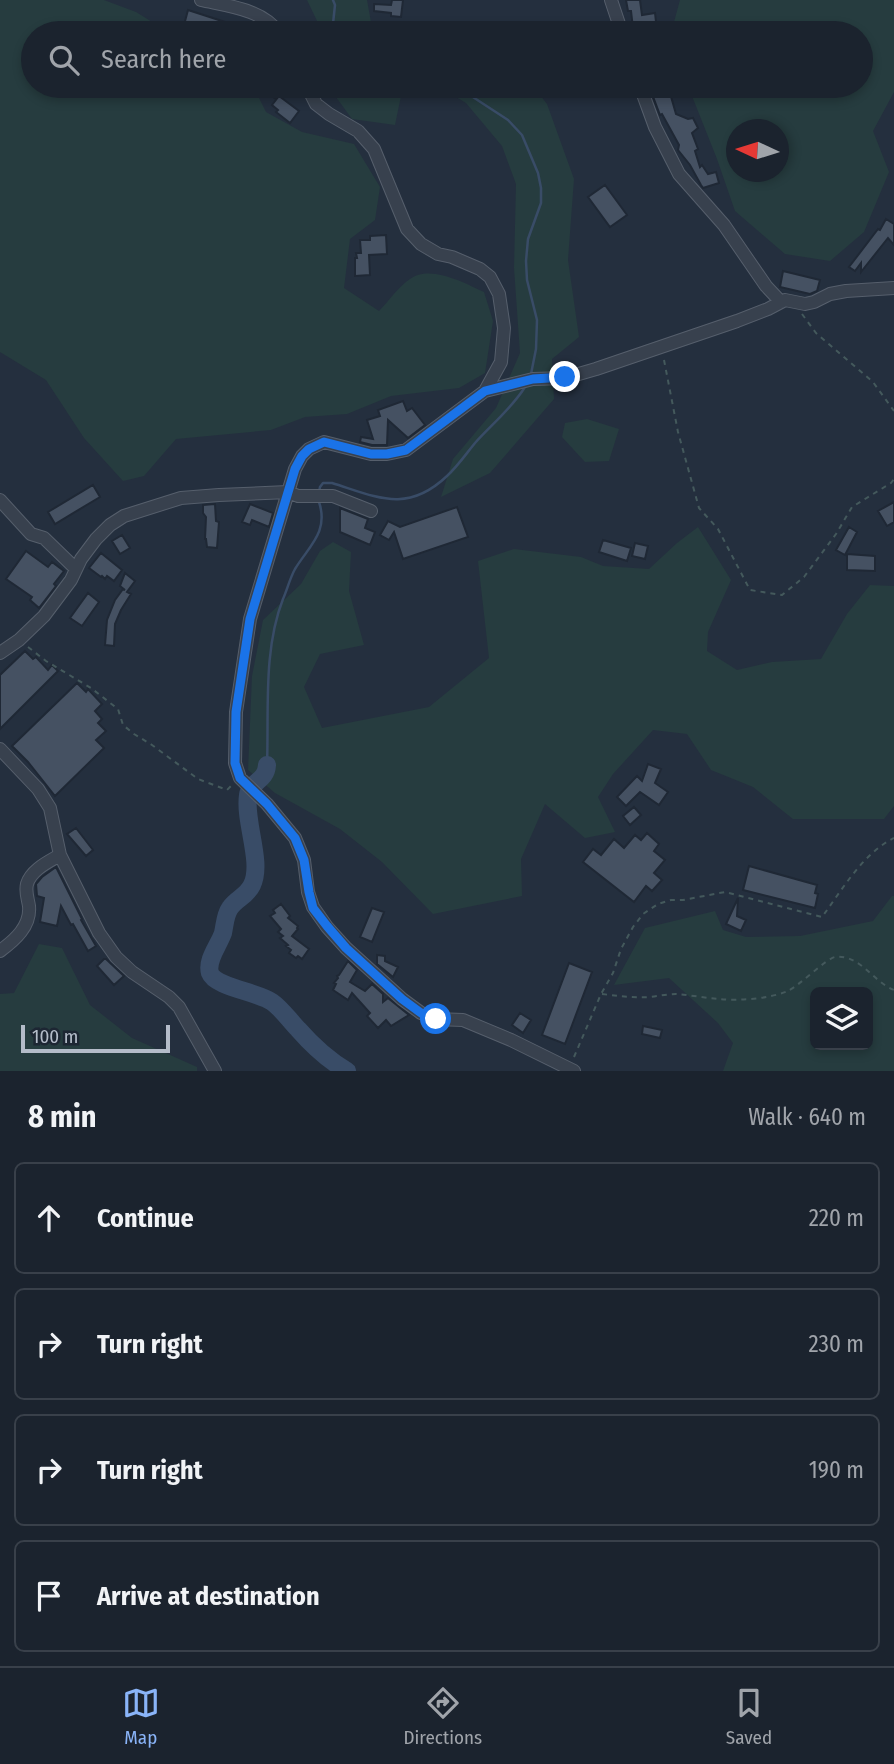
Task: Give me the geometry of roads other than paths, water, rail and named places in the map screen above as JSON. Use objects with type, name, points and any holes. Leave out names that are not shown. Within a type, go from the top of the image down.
[{"type":"street","points":[[201,0],[258,15],[266,21]]},
{"type":"street","points":[[611,0],[618,21]]},
{"type":"street","points":[[313,98],[316,104],[329,114],[358,131],[374,149],[407,229],[421,244],[438,254],[480,269],[490,277],[499,294],[504,328],[500,362],[485,391]]},
{"type":"street","points":[[644,98],[654,127],[679,174],[724,225],[766,286],[781,302]]},
{"type":"street","points":[[572,1070],[463,1020],[436,1019],[421,1013],[402,999],[346,948],[313,908],[304,860],[295,838],[267,804],[240,778],[235,763],[236,712],[250,619],[295,469],[309,449],[324,442],[371,454],[406,450],[485,391],[533,379],[565,377],[596,369],[737,321],[785,300],[814,302],[830,294],[846,291],[894,288]]},
{"type":"street","points":[[0,653],[19,640],[44,616],[71,580],[81,559],[110,524],[131,513],[181,498],[288,492],[298,496],[332,496],[370,511]]},
{"type":"street","points":[[0,500],[31,534],[44,538],[76,569]]},
{"type":"street","points":[[0,749],[38,789],[50,808],[60,855],[99,933],[116,957],[132,972],[179,1007],[215,1071]]},
{"type":"street","points":[[0,951],[28,922],[26,894],[31,877],[60,855]]},
{"type":"waterway","points":[[333,0],[333,21]]},
{"type":"waterway","points":[[474,98],[508,120],[522,135],[538,173],[541,203],[528,239],[526,261],[527,280],[537,320],[536,349],[531,374]]},
{"type":"waterway","points":[[319,492],[323,483],[332,483],[378,497],[405,499],[432,488],[451,472],[525,387]]},
{"type":"waterway","points":[[267,765],[268,681],[272,639],[295,569],[319,530],[319,502]]},
{"type":"waterway","points":[[267,765],[264,775],[249,790],[248,795],[255,876],[250,889],[228,911],[223,933],[210,963],[210,973],[228,986],[272,1002],[303,1035],[347,1071]]}]
